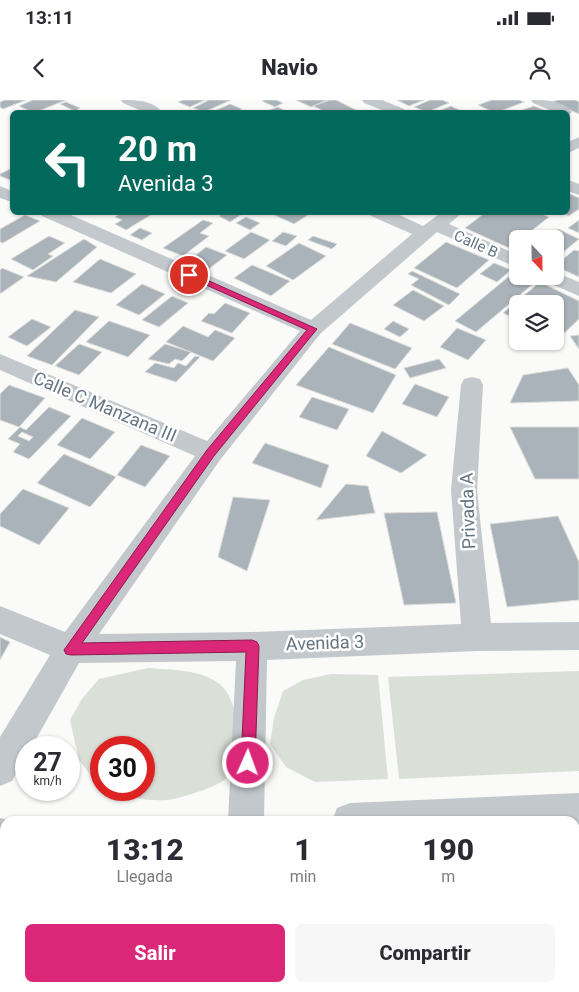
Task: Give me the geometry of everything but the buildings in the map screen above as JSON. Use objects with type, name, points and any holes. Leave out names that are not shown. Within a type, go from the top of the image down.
[{"type":"street","points":[[128,100],[151,110]]},
{"type":"street","points":[[370,100],[394,110]]},
{"type":"street","points":[[538,100],[560,110]]},
{"type":"street","points":[[55,215],[313,329]]},
{"type":"street","name":"Calle B","points":[[393,215],[438,224],[509,258]]},
{"type":"street","points":[[0,769],[71,650],[210,453],[313,329],[438,224]]},
{"type":"street","points":[[564,283],[579,290]]},
{"type":"street","name":"Calle C Manzana III","points":[[0,361],[210,453]]},
{"type":"street","name":"Privada A","points":[[472,385],[464,490],[477,637]]},
{"type":"street","points":[[0,620],[71,650]]},
{"type":"street","name":"Avenida 3","points":[[71,650],[252,646],[477,637],[579,636]]},
{"type":"street","points":[[246,816],[252,646]]},
{"type":"street","points":[[454,816],[579,810]]},
{"type":"shaded area","points":[[148,668],[185,671],[202,675],[218,683],[226,691],[231,701],[237,718],[240,738],[236,761],[229,775],[220,783],[197,792],[172,799],[155,800],[155,736],[90,736],[90,774],[80,761],[80,736],[74,736],[70,720],[82,699],[99,679]]},
{"type":"shaded area","points":[[579,671],[579,771],[399,779],[388,677]]},
{"type":"shaded area","points":[[331,674],[378,675],[388,779],[315,782],[286,767],[270,744],[274,718],[283,691],[303,680]]},
{"type":"route","points":[[189,275],[313,329],[210,453],[71,650],[252,646],[248,763]]}]
